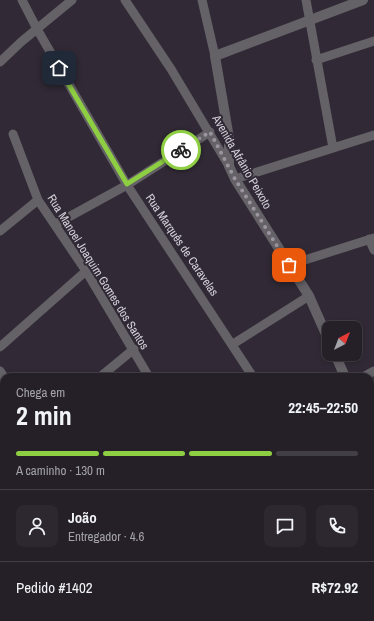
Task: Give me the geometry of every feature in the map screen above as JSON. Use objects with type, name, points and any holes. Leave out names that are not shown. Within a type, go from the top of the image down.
[{"type":"street","name":"Rua Marquês de Caravelas","points":[[22,0],[37,29],[127,184],[251,373]]},
{"type":"street","points":[[0,62],[72,0]]},
{"type":"street","name":"Avenida Afrânio Peixoto","points":[[125,0],[171,69],[210,132],[235,179],[309,296],[322,325]]},
{"type":"street","points":[[202,0],[215,56],[229,138],[229,166]]},
{"type":"street","points":[[306,0],[333,148]]},
{"type":"street","points":[[215,56],[309,19],[363,0]]},
{"type":"street","points":[[316,60],[374,41]]},
{"type":"street","points":[[56,224],[127,184],[210,132]]},
{"type":"street","name":"Rua Manoel Joaquim Gomes dos Santos","points":[[13,134],[38,200],[56,224],[86,271],[134,349],[147,373]]},
{"type":"street","points":[[235,179],[374,135]]},
{"type":"street","points":[[0,232],[38,200]]},
{"type":"street","points":[[289,265],[371,239],[374,250]]},
{"type":"street","points":[[0,347],[86,271]]},
{"type":"street","points":[[233,344],[309,296]]},
{"type":"street","points":[[105,373],[134,349]]},
{"type":"street","points":[[337,361],[342,373]]},
{"type":"way so far","points":[[181,150],[210,132],[235,179],[289,265]]},
{"type":"route","points":[[59,68],[127,184],[181,150]]}]
